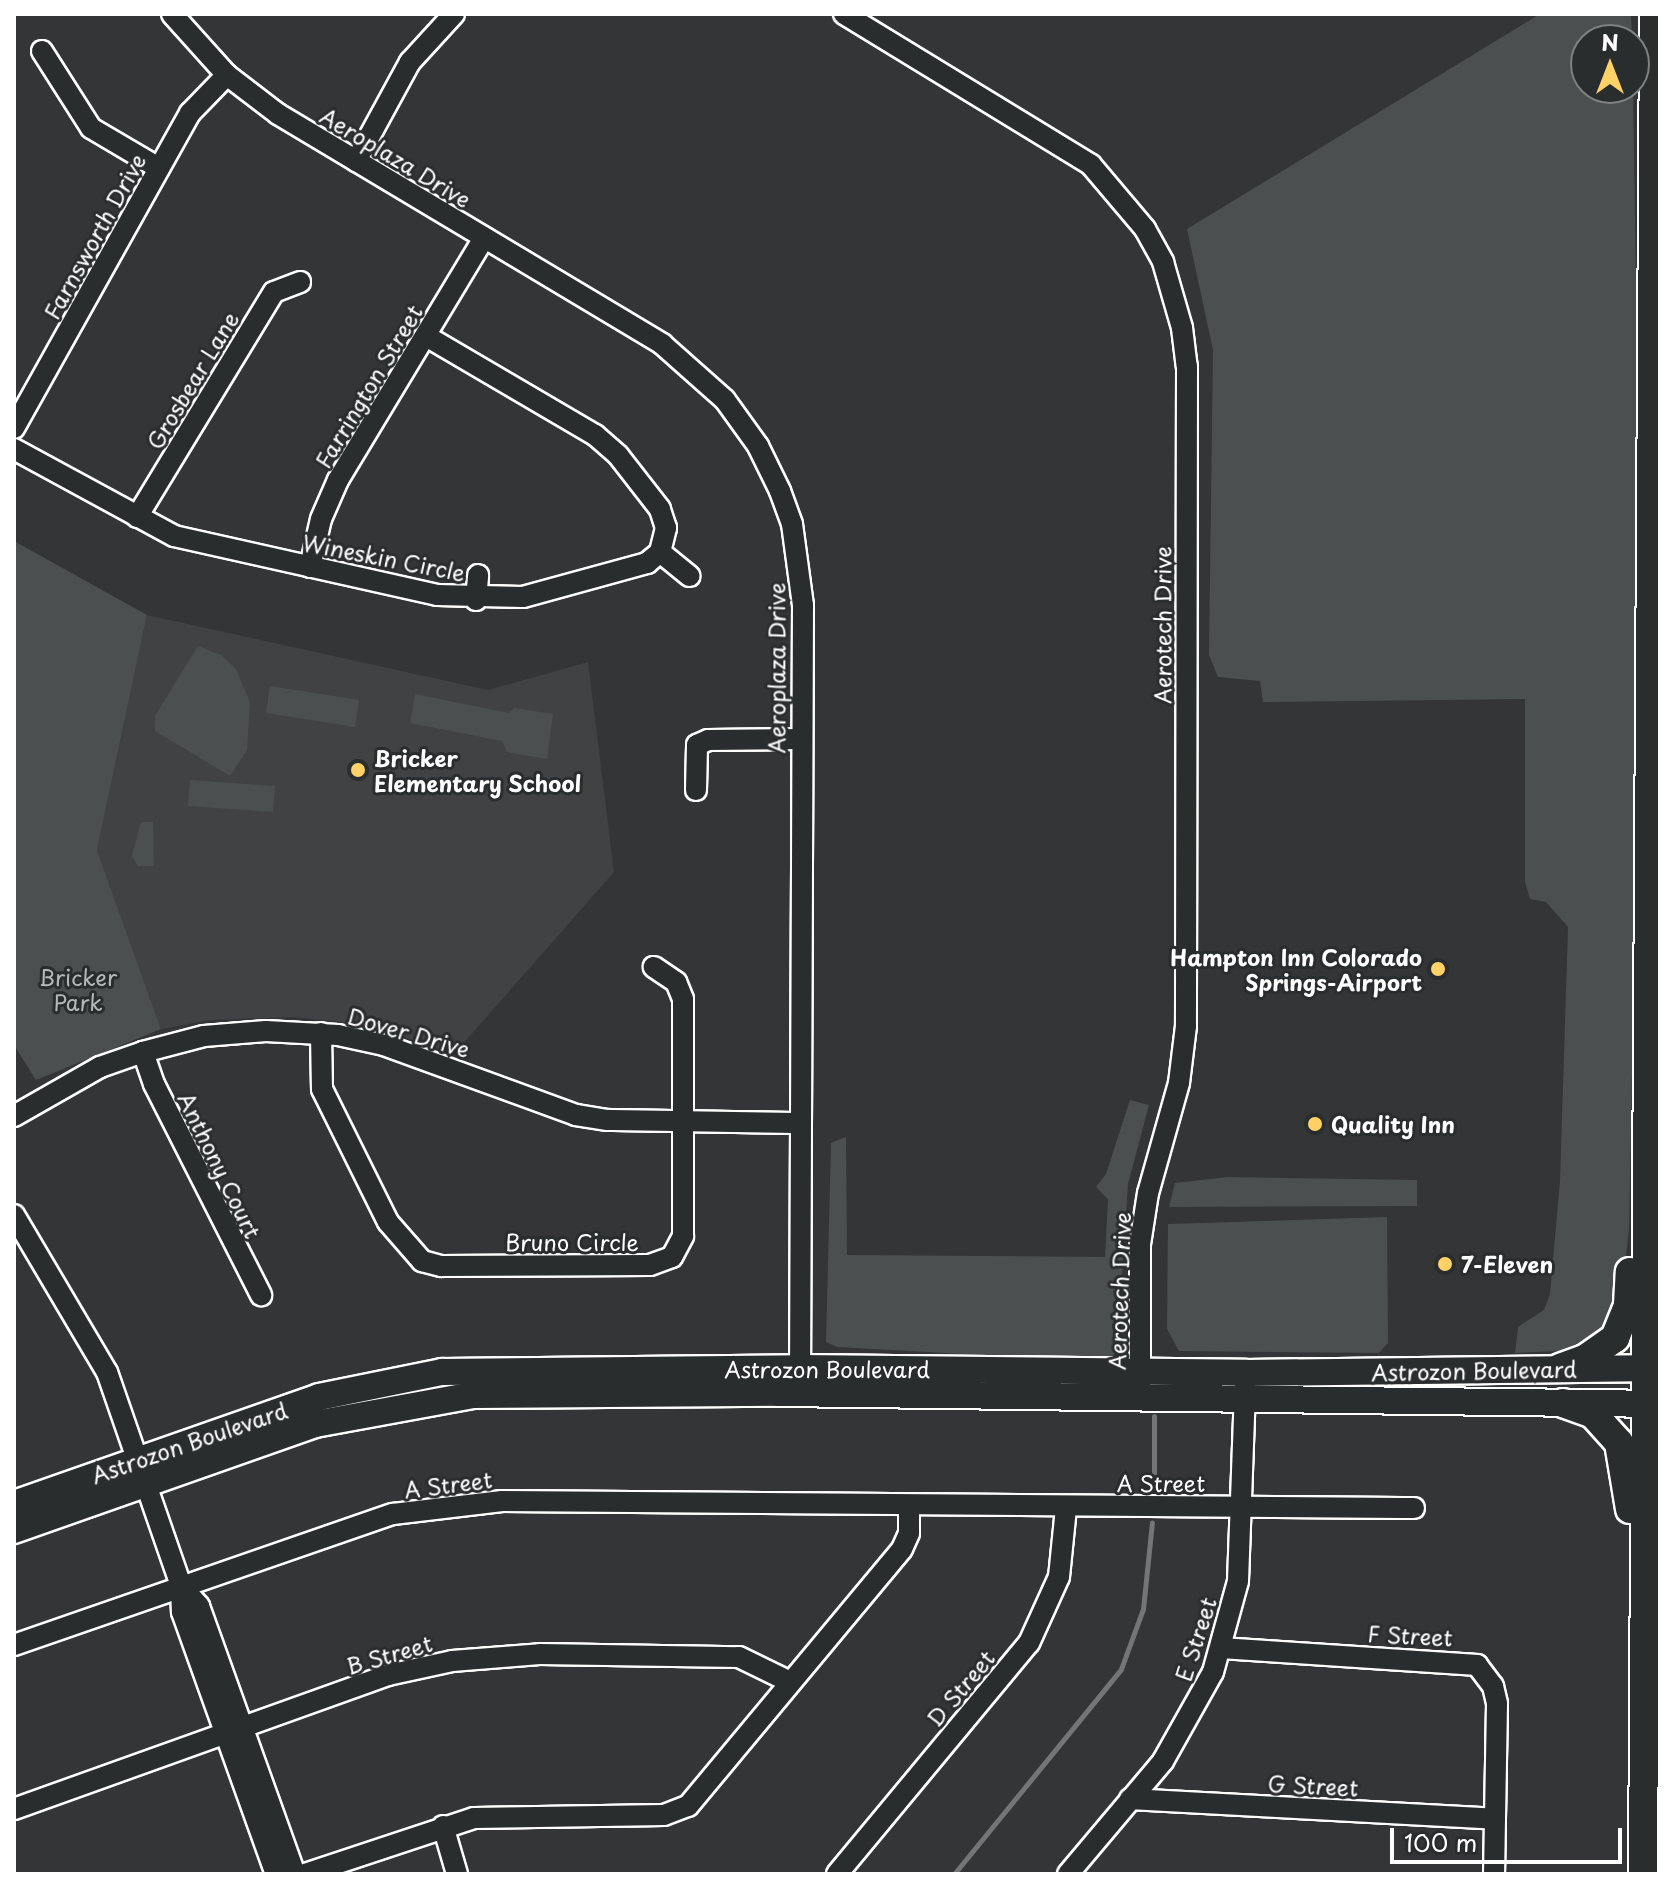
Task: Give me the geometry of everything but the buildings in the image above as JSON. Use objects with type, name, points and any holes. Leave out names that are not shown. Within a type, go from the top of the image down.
[{"type":"highway","points":[[1643,1874],[1643,1699],[1653,1403],[1649,847],[1654,14]]},
{"type":"highway","points":[[1560,1368],[1603,1349],[1624,1323],[1628,1305],[1649,847]]},
{"type":"highway","points":[[1563,1403],[1593,1414],[1608,1428],[1626,1467],[1643,1699]]},
{"type":"main road","name":"Astrozon Boulevard","points":[[1245,1386],[1560,1368],[1653,1368]]},
{"type":"main road","name":"Astrozon Boulevard","points":[[14,1504],[315,1424],[413,1403],[531,1392],[800,1381],[1245,1386],[1563,1403],[1653,1403]]},
{"type":"main road","name":"Astrozon Boulevard","points":[[14,1530],[142,1471]]},
{"type":"street","name":"Aeroplaza Drive","points":[[172,14],[227,75],[278,114],[662,344],[725,400],[758,446],[780,491],[799,561],[800,1381]]},
{"type":"street","points":[[356,161],[410,62],[454,14]]},
{"type":"street","name":"Aerotech Drive","points":[[844,14],[1091,165],[1145,229],[1163,262],[1179,314],[1187,366],[1186,1026],[1179,1083],[1148,1193],[1140,1244],[1140,1386]]},
{"type":"street","points":[[42,51],[91,128],[159,168]]},
{"type":"street","name":"Farnsworth Drive","points":[[14,428],[190,113],[227,75]]},
{"type":"street","name":"Farrington Street","points":[[310,567],[321,519],[338,480],[484,238]]},
{"type":"street","name":"Grosbear Lane","points":[[137,517],[274,292],[300,282]]},
{"type":"street","points":[[426,336],[595,435],[618,455],[660,509],[666,528],[660,552],[690,576]]},
{"type":"street","name":"Wineskin Circle","points":[[14,449],[174,536],[476,600],[571,587],[647,563],[660,552]]},
{"type":"street","points":[[476,600],[478,575]]},
{"type":"street","points":[[696,790],[697,745],[708,740],[801,739]]},
{"type":"street","name":"Bruno Circle","points":[[321,1033],[322,1089],[388,1222],[422,1261],[441,1266],[676,1263],[683,1236],[683,999],[676,982],[654,967]]},
{"type":"street","name":"Dover Drive","points":[[14,1116],[100,1067],[143,1052],[232,1033],[321,1033],[422,1057],[576,1115],[682,1124],[800,1123]]},
{"type":"street","name":"Anthony Court","points":[[143,1052],[154,1084],[261,1295]]},
{"type":"street","points":[[14,1215],[92,1343],[142,1471],[181,1586],[182,1612],[295,1874]]},
{"type":"street","name":"E Street","points":[[1068,1874],[1186,1728],[1221,1648],[1238,1581],[1244,1506],[1245,1386]]},
{"type":"street","name":"A Street","points":[[14,1645],[393,1514],[502,1501],[909,1508],[1414,1508]]},
{"type":"street","points":[[305,1874],[443,1826],[499,1815],[678,1812],[902,1549],[909,1533],[909,1508]]},
{"type":"street","name":"D Street","points":[[837,1874],[1029,1643],[1059,1577],[1066,1508]]},
{"type":"street","name":"F Street","points":[[1221,1648],[1466,1662],[1493,1669],[1497,1704],[1494,1874]]},
{"type":"street","name":"B Street","points":[[14,1809],[388,1675],[500,1656],[739,1657],[790,1682]]},
{"type":"street","points":[[234,1732],[276,1874]]},
{"type":"street","name":"G Street","points":[[1130,1799],[1494,1819]]},
{"type":"street","points":[[443,1826],[457,1874]]},
{"type":"shaded area","name":"Bricker Elementary School","points":[[147,615],[488,690],[588,662],[614,872],[454,1054],[368,1025],[294,1017],[211,1020],[161,1029],[97,850]]},
{"type":"green space","points":[[1540,14],[1631,14],[1631,24],[1570,24],[1570,104],[1633,104],[1641,610],[1629,1228],[1621,1303],[1601,1333],[1559,1351],[1515,1353],[1518,1327],[1544,1310],[1550,1294],[1560,1181],[1568,927],[1546,902],[1530,899],[1525,882],[1525,699],[1263,702],[1260,681],[1218,677],[1209,655],[1213,350],[1187,229]]},
{"type":"green space","name":"Bricker Park","points":[[14,541],[147,615],[97,850],[161,1029],[36,1080],[14,1045]]},
{"type":"green space","points":[[198,646],[221,655],[236,669],[250,702],[247,750],[230,776],[155,731],[155,716]]},
{"type":"green space","points":[[270,686],[359,700],[355,727],[266,713]]},
{"type":"green space","points":[[415,694],[509,713],[514,708],[553,714],[547,759],[507,752],[502,741],[410,723]]},
{"type":"green space","points":[[190,780],[275,786],[273,812],[188,806]]},
{"type":"green space","points":[[141,822],[153,822],[154,866],[138,866],[132,856]]},
{"type":"green space","points":[[1130,1100],[1149,1105],[1128,1184],[1117,1351],[1107,1362],[837,1347],[826,1342],[831,1143],[846,1137],[847,1255],[1105,1257],[1108,1199],[1096,1187],[1106,1174]]},
{"type":"green space","points":[[1228,1177],[1417,1180],[1417,1206],[1169,1207],[1175,1183]]},
{"type":"green space","points":[[1387,1217],[1388,1343],[1379,1353],[1179,1351],[1167,1329],[1168,1224]]},
{"type":"waterway","points":[[1154,1416],[1154,1485]]},
{"type":"waterway","points":[[954,1874],[1121,1669],[1143,1609],[1152,1522]]},
{"type":"place","name":"Bricker Elementary School","points":[[358,770]]},
{"type":"place","name":"Hampton Inn Colorado Springs-Airport","points":[[1438,969]]},
{"type":"place","name":"Quality Inn","points":[[1315,1124]]},
{"type":"place","name":"7-Eleven","points":[[1445,1264]]}]
